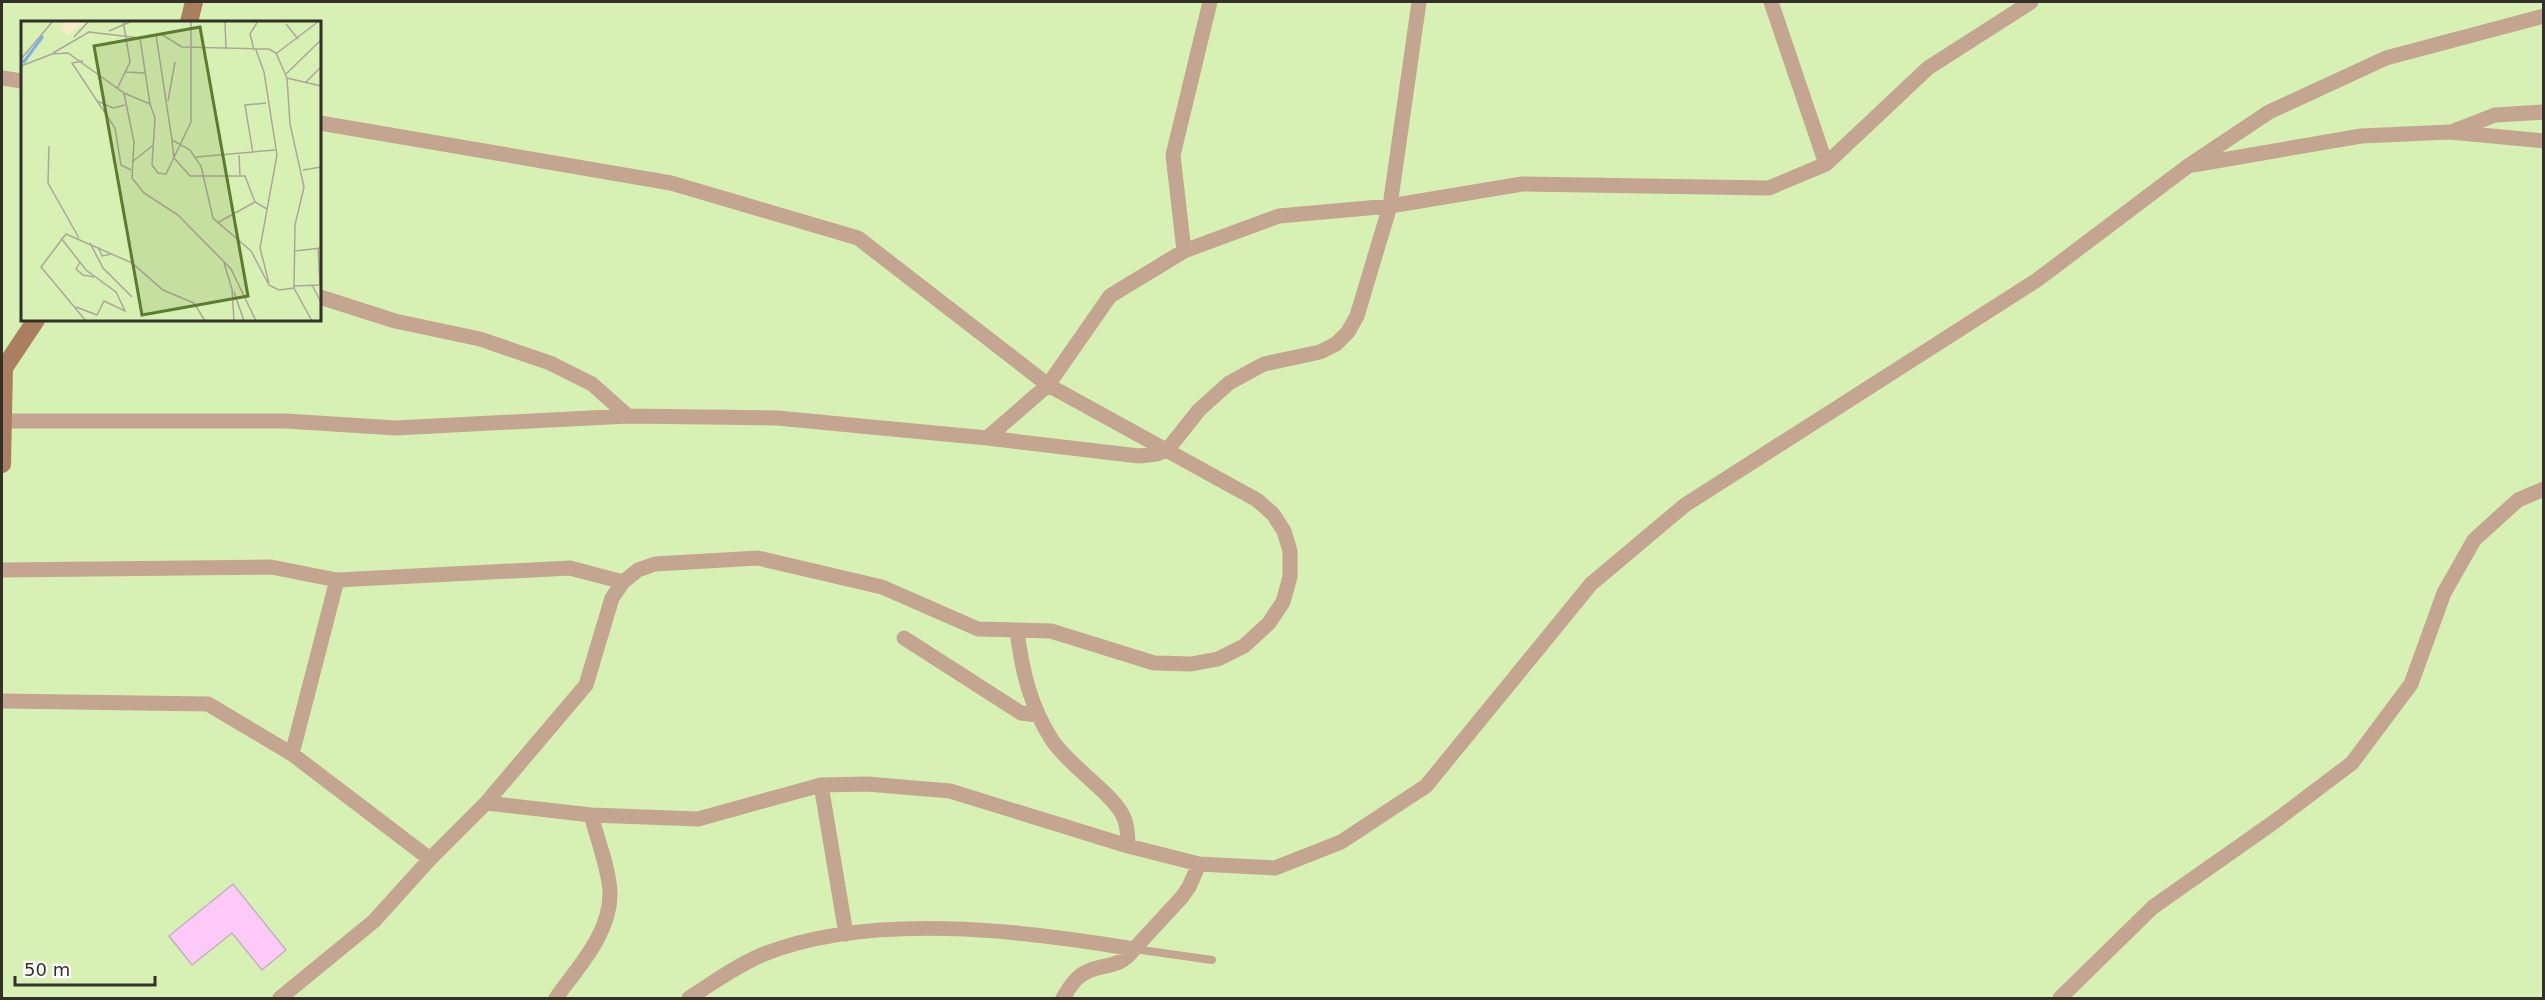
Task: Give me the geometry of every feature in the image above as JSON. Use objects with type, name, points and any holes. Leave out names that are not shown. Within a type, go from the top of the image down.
[{"type":"street","points":[[189,21],[195,2]]},
{"type":"street","points":[[1184,251],[1173,155],[1210,2]]},
{"type":"street","points":[[4,421],[286,421],[396,428],[628,416],[777,418],[987,438],[1139,456],[1157,454],[1168,449],[1199,410],[1229,383],[1264,364],[1320,352],[1336,344],[1348,332],[1357,316],[1390,206],[1419,2]]},
{"type":"street","points":[[1771,2],[1826,164]]},
{"type":"street","points":[[987,438],[1048,385],[1110,296],[1184,251],[1279,216],[1390,206],[1522,184],[1769,188],[1826,164],[1928,68],[2030,2]]},
{"type":"street","points":[[486,803],[591,815],[698,819],[822,786],[867,784],[950,791],[1128,846],[1199,864],[1275,868],[1341,842],[1426,786],[1592,584],[1685,506],[2037,280],[2187,166],[2269,112],[2386,58],[2544,16]]},
{"type":"street","points":[[2,78],[21,81]]},
{"type":"street","points":[[2451,132],[2495,114],[2544,112]]},
{"type":"street","points":[[280,999],[374,921],[430,859],[486,803],[586,685],[612,598],[623,582],[638,570],[655,564],[758,558],[882,587],[978,628],[1017,631],[1051,630],[1154,663],[1191,664],[1218,658],[1244,646],[1269,623],[1283,602],[1290,577],[1290,551],[1284,531],[1273,514],[1257,500],[1048,385],[858,238],[671,183],[480,148],[321,123]]},
{"type":"street","points":[[2187,166],[2361,136],[2451,132],[2544,141]]},
{"type":"street","points":[[321,297],[394,321],[480,339],[550,363],[592,384],[628,416]]},
{"type":"street","points":[[2,464],[3,368],[35,321]]},
{"type":"street","points":[[2060,999],[2154,907],[2274,822],[2352,763],[2411,684],[2444,592],[2474,540],[2518,500],[2544,489]]},
{"type":"street","points":[[2,570],[271,567],[337,580],[570,567],[623,582]]},
{"type":"street","points":[[292,754],[337,580]]},
{"type":"street","points":[[1017,631],[1021,666],[1038,715],[1067,759],[1120,809],[1125,820],[1128,846]]},
{"type":"street","points":[[904,638],[1021,713],[1038,715]]},
{"type":"street","points":[[2,701],[208,704],[292,754],[430,859]]},
{"type":"street","points":[[822,786],[846,934]]},
{"type":"street","points":[[556,999],[594,944],[604,925],[609,907],[610,890],[591,815]]},
{"type":"street","points":[[1063,999],[1080,976],[1096,968],[1125,961],[1190,887],[1199,864]]},
{"type":"street","points":[[689,999],[735,968],[761,955],[816,939],[846,934],[924,929],[1036,934],[1134,949]]},
{"type":"lane","points":[[1134,949],[1212,960]]},
{"type":"green space","points":[[2,2],[2543,2],[2543,998],[2,998]]},
{"type":"building","points":[[233,884],[286,950],[262,970],[232,933],[192,965],[169,936]]}]
